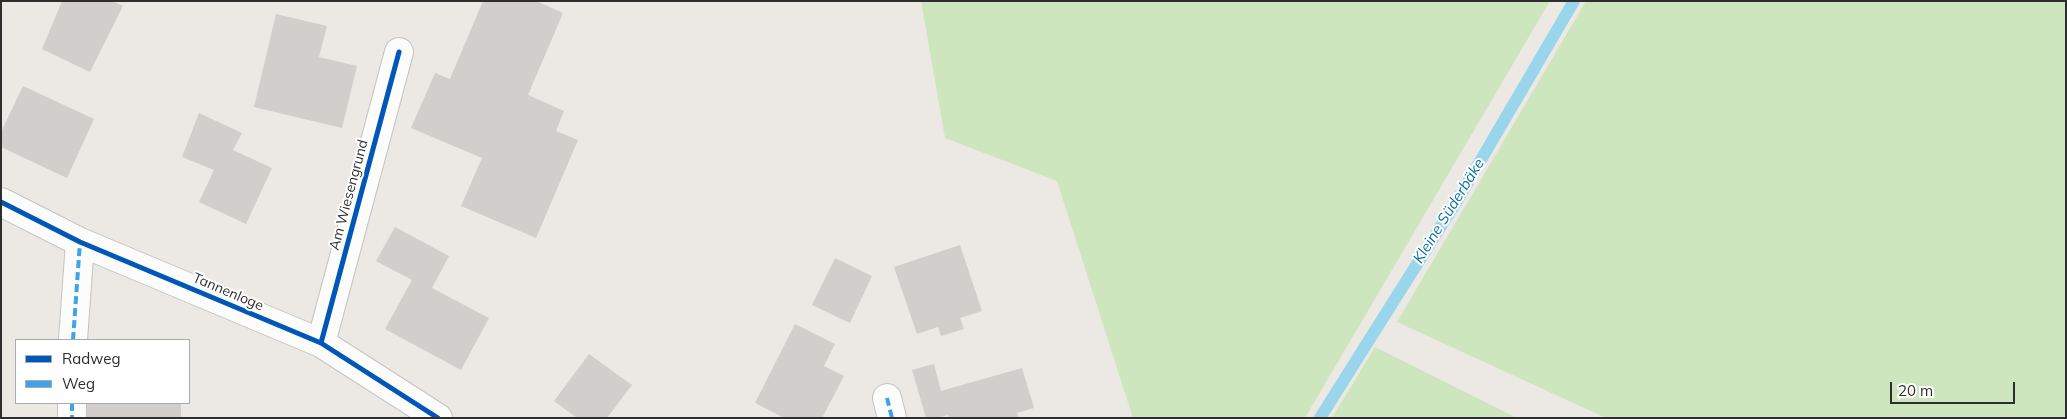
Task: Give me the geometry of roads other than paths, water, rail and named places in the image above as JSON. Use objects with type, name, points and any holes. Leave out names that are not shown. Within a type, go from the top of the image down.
[{"type":"street","name":"Am Wiesengrund","points":[[320,343],[399,52]]},
{"type":"street","name":"Tannenloge","points":[[1,202],[80,242],[320,343],[438,418]]},
{"type":"street","points":[[73,339],[80,242]]},
{"type":"street","points":[[72,404],[72,418]]},
{"type":"waterway","name":"Kleine Süderbäke","points":[[1320,418],[1458,199],[1574,1]]}]
